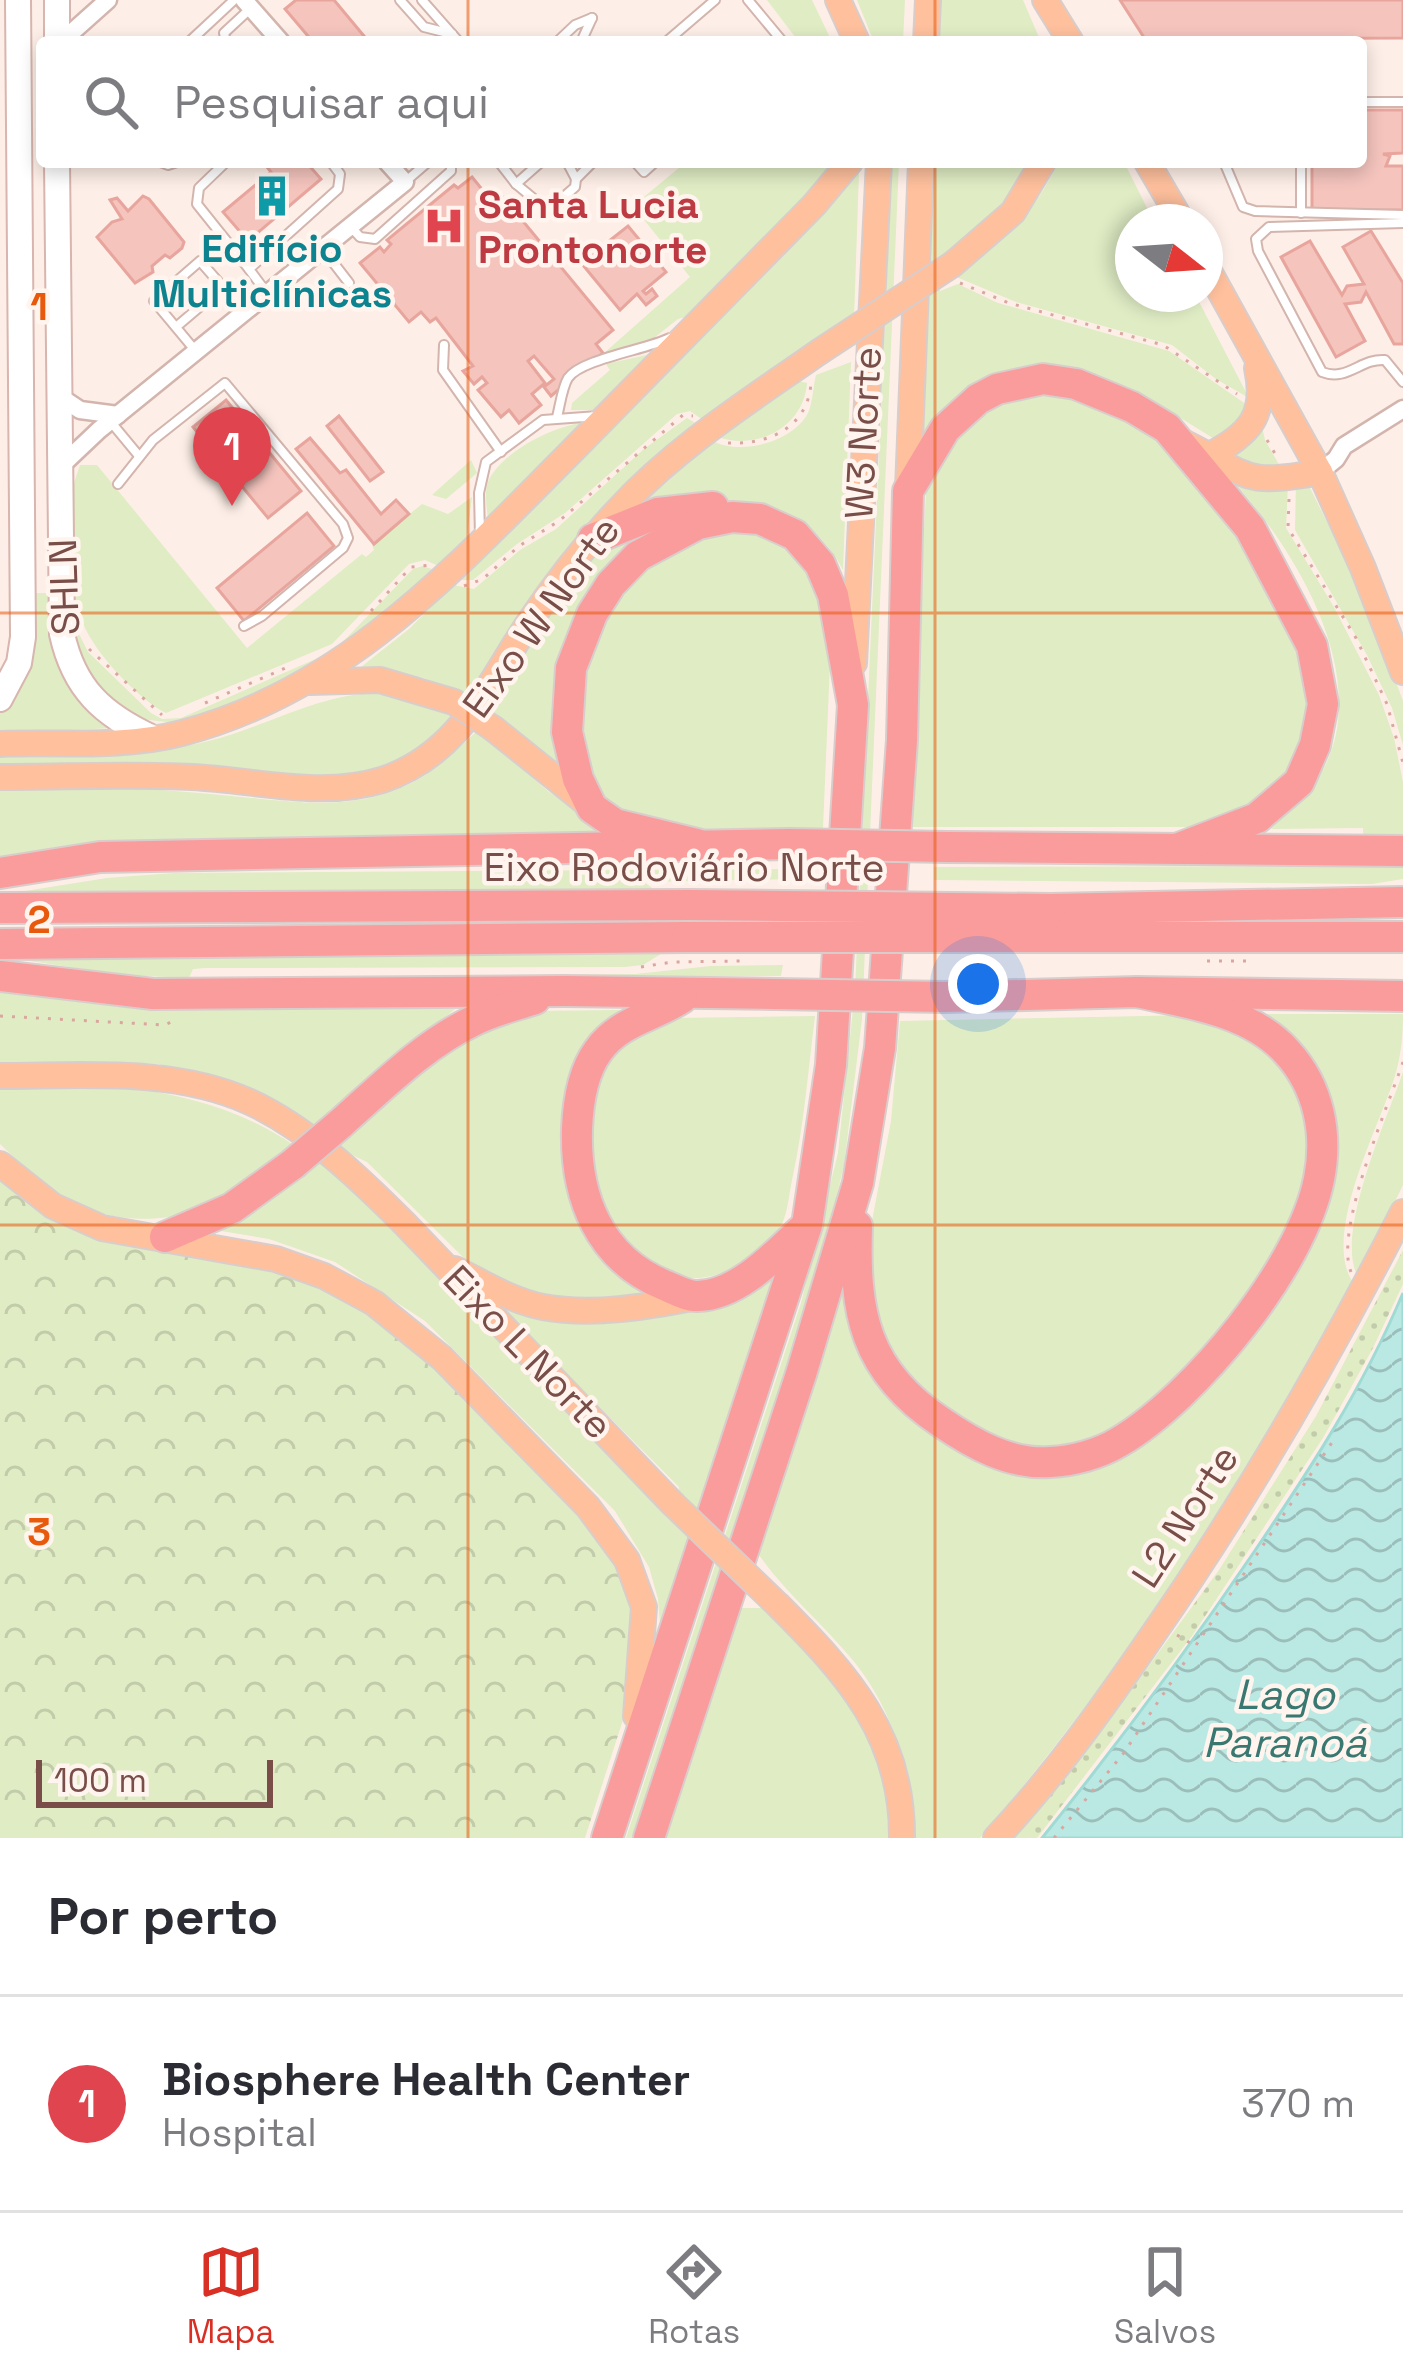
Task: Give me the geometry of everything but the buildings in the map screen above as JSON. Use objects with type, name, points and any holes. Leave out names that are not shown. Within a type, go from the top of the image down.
[{"type":"highway","points":[[1137,992],[1226,1014],[1284,1048],[1301,1069],[1320,1110],[1319,1180],[1304,1224],[1244,1320],[1181,1395],[1116,1445],[1065,1460],[1030,1462],[980,1447],[902,1392],[877,1358],[860,1314],[855,1270],[858,1183],[880,1048],[902,740],[908,491],[945,429],[978,399],[1013,384],[1043,380],[1104,393],[1196,448],[1250,528],[1292,604],[1318,667],[1323,704],[1308,765],[1288,795],[1245,824],[1179,848]]},
{"type":"highway","points":[[592,538],[684,508],[734,508],[795,535],[820,564],[833,595],[853,705],[831,1065],[807,1225],[607,1838]]},
{"type":"highway","points":[[697,844],[615,824],[592,808],[571,754],[567,703],[571,668],[592,614],[611,584],[638,556],[658,542],[717,519],[760,519]]},
{"type":"highway","points":[[0,873],[100,857],[697,844],[1403,850]]},
{"type":"highway","name":"Eixo Rodoviário Norte","points":[[0,944],[687,937],[1049,923],[1403,902]]},
{"type":"highway","name":"Eixo Rodoviário Norte","points":[[0,908],[689,905],[1403,937]]},
{"type":"highway","points":[[0,976],[153,994],[565,991],[944,998],[1137,992],[1403,996]]},
{"type":"highway","points":[[165,1237],[232,1208],[293,1164],[428,1049],[473,1021],[565,991]]},
{"type":"highway","points":[[687,995],[622,1028],[595,1054],[583,1086],[577,1146],[583,1195],[604,1241],[647,1278],[696,1297],[757,1270],[807,1225]]},
{"type":"highway","points":[[649,1838],[802,1371],[858,1183]]},
{"type":"main road","points":[[0,699],[19,663],[24,577],[17,0]]},
{"type":"main road","points":[[58,0],[59,36]]},
{"type":"main road","points":[[838,0],[854,36]]},
{"type":"main road","points":[[926,36],[928,0]]},
{"type":"main road","points":[[1046,2],[1053,36]]},
{"type":"main road","points":[[1046,2],[1067,36]]},
{"type":"main road","name":"SHLN","points":[[57,168],[62,634],[78,681],[106,713],[153,738]]},
{"type":"main road","name":"Eixo W Norte","points":[[0,743],[153,738],[227,718],[395,622],[480,544],[845,168]]},
{"type":"main road","name":"W3 Norte","points":[[853,705],[879,168]]},
{"type":"main road","name":"W3 Norte","points":[[908,491],[921,168]]},
{"type":"main road","name":"Eixo W Norte","points":[[0,777],[195,777],[297,788],[382,780],[421,762],[457,734],[478,707],[528,624],[592,538],[674,458],[819,352],[953,264],[1013,212],[1039,168]]},
{"type":"main road","points":[[1150,168],[1172,204]]},
{"type":"main road","points":[[20,280],[40,287],[57,281]]},
{"type":"main road","points":[[1223,298],[1320,472],[1403,672]]},
{"type":"main road","points":[[20,316],[45,310],[58,318]]},
{"type":"main road","points":[[1196,448],[1246,433],[1258,410],[1255,357]]},
{"type":"main road","points":[[1196,448],[1240,476],[1257,480],[1320,472]]},
{"type":"main road","points":[[24,577],[61,580]]},
{"type":"main road","points":[[304,672],[380,680],[454,702],[592,808]]},
{"type":"main road","name":"Eixo L Norte","points":[[0,1076],[123,1076],[193,1086],[250,1102],[358,1178],[672,1503],[838,1666],[874,1721],[898,1791],[902,1838]]},
{"type":"main road","name":"Eixo L Norte","points":[[0,1164],[77,1219],[118,1232],[165,1237],[302,1266],[374,1303],[442,1358],[588,1508],[627,1560],[644,1607],[644,1645],[628,1772]]},
{"type":"main road","name":"L2 Norte","points":[[996,1838],[1101,1711],[1185,1589],[1322,1366],[1403,1212]]},
{"type":"main road","points":[[439,1261],[543,1307],[625,1307],[696,1297]]},
{"type":"street","points":[[58,0],[69,10],[105,2]]},
{"type":"street","points":[[66,36],[105,2]]},
{"type":"street","points":[[243,3],[274,36]]},
{"type":"street","points":[[62,465],[405,182],[392,168]]},
{"type":"street","points":[[62,398],[80,410],[114,418]]},
{"type":"street","points":[[1320,472],[1344,446],[1403,409]]},
{"type":"street","points":[[1306,447],[1344,446]]},
{"type":"lane","points":[[400,0],[424,27],[450,36]]},
{"type":"lane","points":[[422,0],[454,36]]},
{"type":"lane","points":[[673,36],[716,0]]},
{"type":"lane","points":[[748,0],[778,36]]},
{"type":"lane","points":[[197,36],[243,3]]},
{"type":"lane","points":[[225,36],[243,3]]},
{"type":"lane","points":[[563,36],[592,18],[585,36]]},
{"type":"lane","points":[[575,25],[582,36]]},
{"type":"lane","points":[[1367,102],[1403,102]]},
{"type":"lane","points":[[220,168],[199,188],[196,204],[267,293]]},
{"type":"lane","points":[[249,269],[338,189],[340,174],[336,168]]},
{"type":"lane","points":[[405,182],[421,168]]},
{"type":"lane","points":[[350,226],[360,237],[375,239],[451,168]]},
{"type":"lane","points":[[504,168],[538,205],[552,207],[572,193],[576,179],[587,168]]},
{"type":"lane","points":[[517,184],[534,168]]},
{"type":"lane","points":[[570,168],[576,179]]},
{"type":"lane","points":[[1227,168],[1243,207],[1403,219]]},
{"type":"lane","points":[[1301,168],[1301,213]]},
{"type":"lane","points":[[1403,219],[1269,227],[1256,239],[1322,372],[1342,376],[1376,359],[1393,366],[1403,380]]},
{"type":"lane","points":[[321,247],[349,283]]},
{"type":"lane","points":[[196,351],[154,301],[200,261],[244,311]]},
{"type":"lane","points":[[176,327],[223,287]]},
{"type":"lane","points":[[557,417],[568,377],[586,363],[646,350],[698,323]]},
{"type":"lane","points":[[444,345],[443,370],[501,452]]},
{"type":"lane","points":[[118,484],[139,456],[225,383],[343,524],[348,538],[344,548],[244,626]]},
{"type":"lane","points":[[480,544],[486,462],[543,419],[605,416]]},
{"type":"lane","points":[[114,418],[139,456]]},
{"type":"path","points":[[717,439],[741,444],[786,431],[804,412],[812,377]]},
{"type":"path","points":[[457,582],[470,586],[483,579],[683,415],[690,414],[699,422]]},
{"type":"path","points":[[370,611],[417,563],[438,570]]},
{"type":"path","points":[[86,642],[151,707],[168,716]]},
{"type":"path","points":[[192,710],[304,672]]},
{"type":"path","points":[[1356,1281],[1346,1254],[1349,1223],[1403,1062]]},
{"type":"path","points":[[1054,1838],[1123,1754],[1335,1438]]},
{"type":"green space","points":[[767,0],[812,0],[829,36],[794,36]]},
{"type":"green space","points":[[857,0],[905,0],[903,36],[872,36]]},
{"type":"green space","points":[[937,0],[1023,0],[1038,36],[935,36]]},
{"type":"green space","points":[[679,168],[832,168],[694,315],[678,319],[641,348],[603,354],[690,277],[633,206]]},
{"type":"green space","points":[[892,168],[899,168],[862,1019],[844,1165],[821,1262],[634,1838],[626,1838],[801,1303],[838,1153],[855,990]]},
{"type":"green space","points":[[930,168],[1029,168],[992,222],[939,260],[940,291],[958,284],[998,303],[1169,351],[1250,407],[1247,419],[1216,440],[1142,394],[1020,372],[916,468]]},
{"type":"green space","points":[[1055,168],[1127,168],[1145,204],[1115,204],[1115,312],[1204,312],[1249,398],[1172,345],[1016,302],[954,276],[1015,227]]},
{"type":"green space","points":[[859,172],[854,319],[703,420],[690,411],[677,414],[565,513],[473,580],[458,580],[835,201]]},
{"type":"green space","points":[[651,354],[597,410],[571,410],[572,403],[610,370],[606,364]]},
{"type":"green space","points":[[851,362],[843,570],[825,544],[804,525],[779,512],[722,502],[633,512],[713,441],[751,446],[791,432],[808,413],[816,375]]},
{"type":"green space","points":[[798,381],[807,383],[804,398],[788,423],[748,441],[718,437]]},
{"type":"green space","points":[[1064,394],[1126,418],[1151,436],[1266,564],[1315,699],[1300,759],[1273,795],[1203,827],[909,827],[926,492],[948,449],[978,418],[1016,400]]},
{"type":"green space","points":[[687,418],[697,424],[617,494],[580,536],[468,697],[424,678],[356,671],[409,629],[453,585],[474,589],[520,550],[556,529],[644,449]]},
{"type":"green space","points":[[1261,422],[1282,470],[1229,458],[1251,442]]},
{"type":"green space","points":[[582,423],[488,520],[486,496],[494,471],[515,451],[543,435]]},
{"type":"green space","points":[[471,460],[477,473],[446,499],[432,495]]},
{"type":"green space","points":[[80,465],[97,465],[247,648],[362,554],[366,557],[374,550],[372,545],[422,504],[448,514],[472,497],[466,543],[441,567],[425,560],[409,564],[332,644],[166,713],[116,671],[81,617],[72,612],[72,489]]},
{"type":"green space","points":[[1227,475],[1288,483],[1286,528],[1334,607],[1379,695],[1394,738],[1403,782],[1403,879],[1372,884],[934,880],[934,867],[1364,866],[1363,828],[1271,829],[1325,766],[1337,729],[1339,690],[1332,650],[1299,571]]},
{"type":"green space","points":[[1306,480],[1363,594],[1403,701],[1403,745],[1367,655],[1295,530],[1296,482]]},
{"type":"green space","points":[[664,520],[589,599],[572,780],[490,709],[550,612],[599,551]]},
{"type":"green space","points":[[759,528],[812,561],[831,639],[823,828],[706,833],[639,822],[611,803],[593,775],[584,741],[590,663],[602,626],[619,594],[640,571],[669,551],[696,539]]},
{"type":"green space","points":[[423,566],[434,575],[296,681],[184,724],[133,718],[108,702],[77,657],[72,620],[88,652],[151,713],[162,719],[181,718],[334,651],[413,569]]},
{"type":"green space","points":[[31,593],[54,593],[56,645],[115,728],[0,733],[0,711]]},
{"type":"green space","points":[[370,693],[393,695],[457,715],[408,754],[350,779],[0,766],[0,758],[111,755],[193,745],[313,705]]},
{"type":"green space","points":[[478,730],[549,792],[633,840],[0,862],[0,786],[121,788],[344,802],[384,794],[415,781]]},
{"type":"green space","points":[[794,869],[794,879],[644,882],[660,894],[0,895],[174,873]]},
{"type":"green space","points":[[664,952],[643,965],[625,967],[206,968],[193,969],[189,978],[123,975],[3,957]]},
{"type":"green space","points":[[783,965],[781,976],[196,978],[635,974]]},
{"type":"green space","points":[[0,989],[167,1007],[455,1009],[330,1115],[442,1047],[530,1011],[620,1010],[591,1038],[564,1148],[657,1292],[577,1301],[529,1298],[469,1263],[367,1162],[159,1064],[0,1063]]},
{"type":"green space","points":[[1261,1014],[1403,1014],[1396,1071],[1347,1212],[1345,1264],[1354,1284],[1235,1488],[1058,1742],[980,1838],[914,1838],[904,1766],[879,1698],[851,1658],[759,1555],[845,1285],[851,1326],[1001,1467],[1158,1427],[1333,1174]]},
{"type":"green space","points":[[815,1016],[800,1139],[778,1230],[743,1262],[707,1277],[674,1276],[646,1261],[622,1237],[604,1205],[591,1170],[586,1134],[590,1092],[623,1036],[671,1018]]},
{"type":"green space","points":[[1213,1018],[1279,1057],[1312,1123],[1304,1190],[1278,1245],[1227,1325],[1138,1416],[1087,1444],[1041,1451],[996,1441],[938,1406],[899,1367],[871,1307],[871,1226],[891,1121],[900,1021]]},
{"type":"green space","points":[[1403,1072],[1403,1185],[1358,1277],[1352,1258],[1357,1206]]},
{"type":"green space","points":[[130,1087],[216,1107],[257,1123],[295,1146],[251,1184],[223,1200],[179,1215],[132,1218],[87,1209],[65,1199],[0,1144],[0,1088]]},
{"type":"green space","points":[[315,1158],[354,1189],[676,1511],[679,1487],[490,1297],[558,1316],[782,1262],[661,1637],[649,1567],[615,1511],[425,1321],[335,1262],[269,1239],[215,1230]]},
{"type":"green space","points":[[0,1176],[51,1217],[283,1268],[391,1325],[602,1533],[635,1602],[630,1698],[585,1838],[0,1838]]},
{"type":"green space","points":[[1403,1250],[1403,1284],[1373,1348],[1323,1438],[1192,1636],[1037,1838],[1013,1838],[1114,1713],[1219,1570],[1316,1416]]},
{"type":"green space","points":[[741,1608],[768,1608],[821,1663],[852,1704],[884,1773],[892,1838],[665,1838]]},
{"type":"water","name":"Lago Paranoá","points":[[1403,1293],[1403,1838],[1042,1838],[1151,1697],[1275,1521],[1353,1395]]},
{"type":"place","name":"Edifício Multiclínicas","points":[[272,196]]},
{"type":"place","name":"Santa Lucia Prontonorte","points":[[444,226]]},
{"type":"place","name":"Biosphere Health Center","points":[[232,506]]}]
